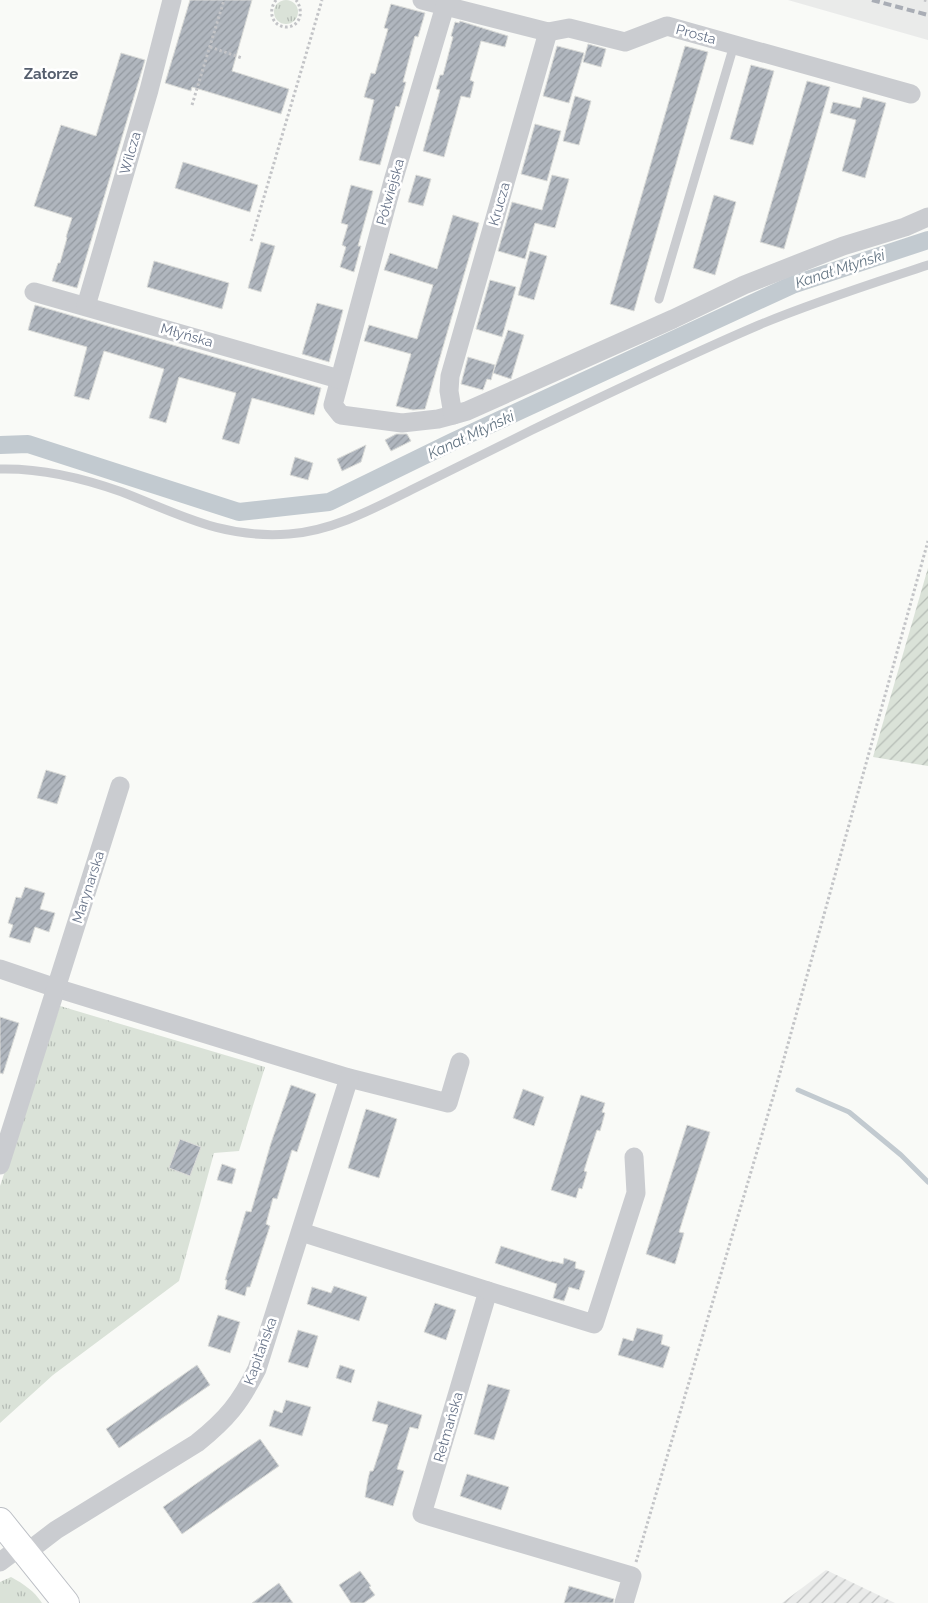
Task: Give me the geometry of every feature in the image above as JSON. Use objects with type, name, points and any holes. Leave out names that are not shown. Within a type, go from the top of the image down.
[{"type":"street","name":"Wilcza","points":[[86,306],[149,90],[172,0]]},
{"type":"street","name":"Prosta","points":[[422,0],[548,32],[569,28],[625,42],[667,26],[911,94]]},
{"type":"street","name":"Półwiejska","points":[[445,6],[393,181],[333,406],[341,415],[402,423],[438,419],[454,415]]},
{"type":"street","name":"Krucza","points":[[454,415],[449,391],[450,376],[548,32]]},
{"type":"street","points":[[454,415],[467,411],[673,319],[744,285],[842,246],[905,227],[928,217]]},
{"type":"street","name":"Młyńska","points":[[34,292],[339,379]]},
{"type":"street","name":"Marynarska","points":[[0,1165],[120,786]]},
{"type":"street","points":[[0,968],[56,988],[350,1078],[448,1103],[460,1062]]},
{"type":"street","name":"Kapitańska","points":[[0,1562],[56,1530],[197,1442],[217,1427],[232,1412],[257,1369],[350,1078]]},
{"type":"street","points":[[301,1232],[594,1324],[636,1193],[634,1157]]},
{"type":"street","name":"Retmańska","points":[[488,1291],[422,1514],[632,1576]]},
{"type":"street","points":[[0,1521],[66,1603]]},
{"type":"street","points":[[624,1603],[632,1576]]},
{"type":"lane","points":[[659,299],[734,45]]},
{"type":"lane","points":[[0,469],[41,470],[83,480],[121,492],[203,525],[240,533],[264,535],[292,534],[319,528],[360,514],[630,384],[759,325],[816,302],[928,265]]},
{"type":"path","points":[[192,105],[224,0]]},
{"type":"path","points":[[276,0],[272,5],[271,15],[276,23],[286,27],[295,24],[301,15],[300,5],[296,0]]},
{"type":"path","points":[[250,241],[322,0]]},
{"type":"path","points":[[924,0],[928,1]]},
{"type":"path","points":[[210,47],[242,58]]},
{"type":"path","points":[[632,1576],[776,1087],[928,541]]},
{"type":"shaded area","points":[[788,0],[928,0],[928,40]]},
{"type":"shaded area","points":[[826,1570],[895,1603],[782,1603]]},
{"type":"green space","points":[[286,0],[294,4],[298,12],[294,20],[286,24],[278,20],[274,12],[278,4]]},
{"type":"green space","points":[[928,568],[928,766],[873,757]]},
{"type":"green space","points":[[60,1006],[265,1067],[239,1151],[214,1153],[179,1281],[53,1375],[0,1423],[0,1186]]},
{"type":"green space","points":[[11,1577],[28,1588],[42,1603],[0,1603],[0,1582]]},
{"type":"building","points":[[190,0],[252,0],[232,71],[289,89],[281,114],[192,87],[191,91],[165,83]]},
{"type":"building","points":[[391,4],[425,13],[418,37],[415,36],[403,82],[406,82],[399,107],[396,106],[380,165],[359,160],[374,100],[364,97],[371,73],[375,74],[388,29],[384,28]]},
{"type":"building","points":[[460,21],[508,36],[505,47],[481,41],[470,80],[474,82],[470,98],[461,96],[444,157],[423,151],[440,90],[436,89],[440,75],[443,75],[453,37],[451,36],[455,22],[459,23]]},
{"type":"building","points":[[588,44],[606,49],[601,67],[583,62]]},
{"type":"building","points":[[557,46],[584,53],[569,103],[543,96]]},
{"type":"building","points":[[685,46],[708,52],[634,311],[610,304]]},
{"type":"building","points":[[121,53],[145,60],[77,288],[52,281],[58,263],[60,263],[72,218],[34,206],[61,125],[96,136]]},
{"type":"building","points":[[751,65],[774,71],[753,145],[730,139]]},
{"type":"building","points":[[807,81],[830,87],[784,249],[760,242]]},
{"type":"building","points":[[575,96],[591,101],[579,145],[563,141]]},
{"type":"building","points":[[863,97],[886,103],[865,178],[842,171],[856,120],[830,113],[833,102],[860,108]]},
{"type":"building","points":[[535,124],[561,131],[547,181],[521,174]]},
{"type":"building","points":[[183,162],[258,185],[250,212],[175,188]]},
{"type":"building","points":[[416,175],[431,179],[423,206],[408,202]]},
{"type":"building","points":[[552,175],[569,179],[555,228],[535,223],[525,259],[498,251],[512,202],[542,210]]},
{"type":"building","points":[[351,185],[373,191],[358,246],[361,246],[354,272],[340,267],[346,247],[342,245],[348,225],[341,223]]},
{"type":"building","points":[[714,195],[736,202],[715,275],[693,268]]},
{"type":"building","points":[[453,215],[479,223],[425,409],[413,410],[396,406],[411,354],[364,341],[369,325],[417,339],[433,285],[384,270],[390,253],[437,269]]},
{"type":"building","points":[[261,242],[275,246],[261,292],[248,288]]},
{"type":"building","points":[[530,251],[547,256],[534,300],[518,295]]},
{"type":"building","points":[[154,261],[229,283],[222,309],[147,287]]},
{"type":"building","points":[[490,280],[516,287],[502,337],[476,329]]},
{"type":"building","points":[[317,303],[343,310],[329,362],[302,354]]},
{"type":"building","points":[[35,305],[321,388],[314,415],[252,398],[239,444],[222,439],[236,393],[179,377],[166,423],[149,418],[164,369],[104,351],[89,400],[74,396],[87,347],[28,330]]},
{"type":"building","points":[[508,330],[524,335],[511,379],[493,373]]},
{"type":"building","points":[[468,357],[495,365],[491,380],[487,379],[483,390],[461,384]]},
{"type":"building","points":[[396,434],[407,434],[411,441],[391,451],[385,440]]},
{"type":"building","points":[[366,445],[361,462],[342,471],[337,459]]},
{"type":"building","points":[[295,457],[313,463],[308,480],[290,475]]},
{"type":"building","points":[[46,770],[66,776],[57,804],[37,798]]},
{"type":"building","points":[[25,887],[45,893],[40,909],[55,913],[49,932],[35,927],[30,943],[9,937],[13,925],[8,923],[16,897],[21,898]]},
{"type":"building","points":[[0,1017],[19,1023],[3,1074],[0,1073]]},
{"type":"building","points":[[291,1085],[316,1094],[297,1152],[292,1150],[277,1199],[273,1198],[266,1224],[270,1226],[250,1287],[247,1287],[245,1296],[225,1289],[227,1280],[225,1280],[246,1211],[251,1212],[271,1143]]},
{"type":"building","points":[[523,1089],[544,1097],[534,1126],[513,1118]]},
{"type":"building","points":[[581,1095],[605,1103],[602,1112],[605,1113],[600,1131],[597,1130],[587,1161],[584,1171],[587,1172],[582,1189],[579,1188],[576,1198],[551,1190]]},
{"type":"building","points":[[366,1109],[397,1119],[379,1178],[348,1168]]},
{"type":"building","points":[[687,1125],[710,1132],[679,1232],[684,1233],[675,1264],[646,1254]]},
{"type":"building","points":[[180,1139],[201,1147],[190,1176],[169,1168]]},
{"type":"building","points":[[222,1164],[236,1169],[232,1184],[217,1180]]},
{"type":"building","points":[[501,1246],[551,1262],[563,1264],[564,1258],[576,1262],[575,1268],[585,1271],[579,1290],[569,1287],[564,1301],[553,1298],[557,1284],[495,1263]]},
{"type":"building","points":[[334,1286],[367,1297],[359,1321],[307,1304],[312,1287],[331,1293]]},
{"type":"building","points":[[435,1303],[456,1310],[446,1340],[424,1332]]},
{"type":"building","points":[[218,1315],[240,1322],[230,1353],[208,1346]]},
{"type":"building","points":[[637,1328],[663,1335],[661,1344],[670,1347],[663,1368],[618,1355],[623,1338],[633,1341]]},
{"type":"building","points":[[298,1330],[318,1336],[308,1368],[288,1362]]},
{"type":"building","points":[[197,1365],[210,1385],[119,1448],[106,1429]]},
{"type":"building","points":[[340,1365],[355,1370],[351,1383],[336,1378]]},
{"type":"building","points":[[488,1384],[510,1390],[494,1440],[474,1434]]},
{"type":"building","points":[[286,1400],[311,1407],[302,1436],[269,1426],[274,1410],[282,1413]]},
{"type":"building","points":[[378,1401],[422,1415],[418,1429],[410,1427],[397,1469],[404,1471],[393,1506],[365,1497],[370,1471],[373,1471],[388,1425],[372,1421]]},
{"type":"building","points":[[260,1439],[279,1466],[182,1534],[163,1507]]},
{"type":"building","points":[[467,1474],[509,1487],[501,1510],[460,1496]]},
{"type":"building","points":[[360,1571],[375,1595],[364,1603],[351,1603],[339,1585]]},
{"type":"building","points":[[279,1583],[293,1603],[252,1603]]},
{"type":"building","points":[[569,1586],[614,1599],[613,1603],[564,1603]]},
{"type":"waterway","name":"Kanał Młyński","points":[[0,445],[28,444],[239,512],[329,502],[452,442],[792,285],[928,240]]},
{"type":"waterway","points":[[798,1090],[849,1112],[901,1155],[928,1182]]},
{"type":"railway","points":[[872,0],[928,15]]},
{"type":"district","name":"Zatorze","points":[[51,74]]}]
